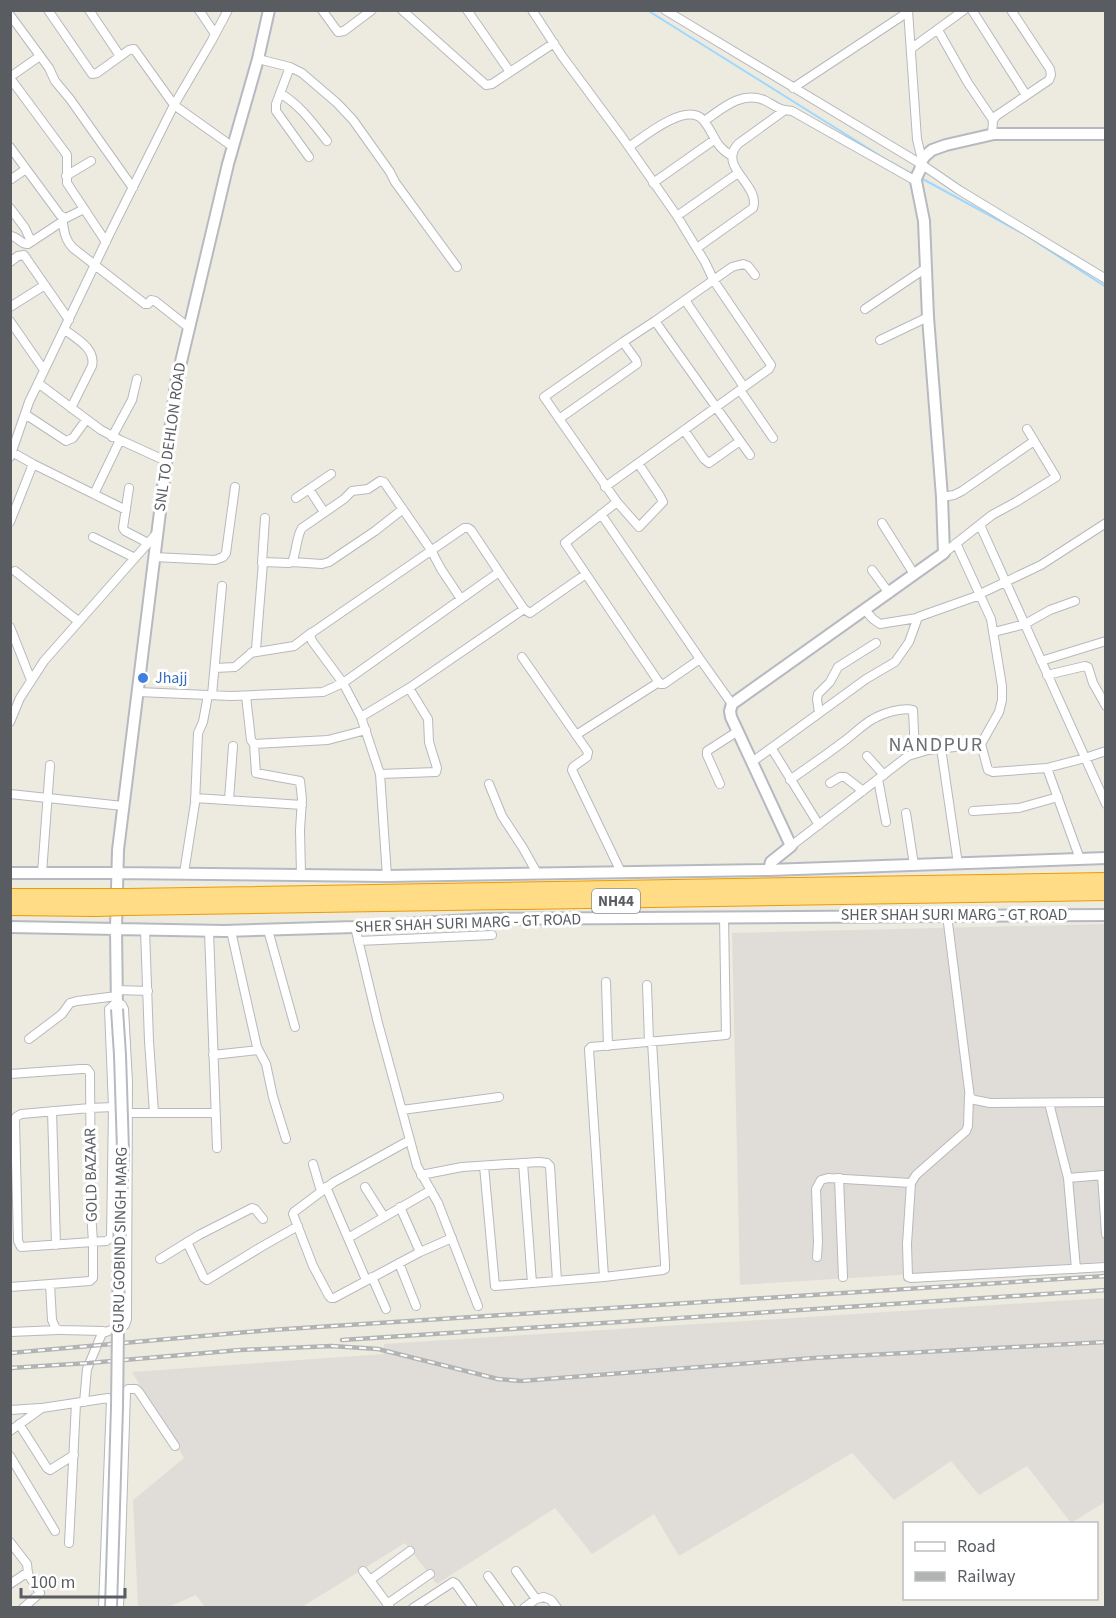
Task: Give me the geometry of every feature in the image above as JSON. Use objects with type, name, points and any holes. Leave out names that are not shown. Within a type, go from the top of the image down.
[{"type":"highway","name":"SHER SHAH SURI MARG - GT ROAD","points":[[126,902],[1106,880]]},
{"type":"highway","name":"SHER SHAH SURI MARG - GT ROAD","points":[[10,896],[126,902],[1106,893]]},
{"type":"highway","name":"SHER SHAH SURI MARG - GT ROAD","points":[[10,908],[96,902]]},
{"type":"street","points":[[48,10],[92,74],[131,49],[135,50],[174,105],[233,147]]},
{"type":"street","points":[[90,10],[120,56]]},
{"type":"street","points":[[199,10],[216,34]]},
{"type":"street","points":[[126,510],[11,454],[38,383],[106,242],[174,105],[228,10]]},
{"type":"street","name":"SNL TO DEHLON ROAD","points":[[117,873],[123,806],[176,383],[188,327],[269,10]]},
{"type":"street","points":[[322,10],[338,32],[344,31],[372,10]]},
{"type":"street","points":[[402,10],[486,85],[492,84],[554,43]]},
{"type":"street","points":[[467,10],[510,72]]},
{"type":"street","points":[[532,10],[677,216],[714,281],[771,365],[769,369],[605,487]]},
{"type":"street","points":[[665,10],[793,88],[919,171]]},
{"type":"street","points":[[912,48],[964,10]]},
{"type":"street","points":[[972,10],[1026,95]]},
{"type":"street","points":[[992,135],[993,120],[996,116],[1049,80],[1052,72],[1011,10]]},
{"type":"street","points":[[793,88],[908,11],[924,216],[928,317],[944,553]]},
{"type":"street","points":[[10,15],[133,188]]},
{"type":"street","points":[[938,30],[968,83],[993,120]]},
{"type":"street","points":[[40,56],[10,78],[67,155],[66,176],[69,187],[106,242]]},
{"type":"street","points":[[258,59],[290,67],[310,78],[338,103],[353,120],[456,267]]},
{"type":"street","points":[[290,67],[276,104],[276,111],[309,157]]},
{"type":"street","points":[[280,93],[302,109],[327,141]]},
{"type":"street","points":[[704,121],[732,101],[739,99],[763,100],[779,109],[792,111],[959,190],[1106,279]]},
{"type":"street","points":[[697,248],[753,208],[755,204],[753,195],[738,173],[732,156],[734,148],[785,110]]},
{"type":"street","points":[[629,147],[668,120],[694,116],[704,121],[714,140],[732,156]]},
{"type":"street","points":[[919,171],[928,153],[936,148],[992,135],[1106,134]]},
{"type":"street","points":[[653,183],[714,140]]},
{"type":"street","points":[[10,147],[62,219],[67,240],[73,248],[145,304],[154,300],[188,327]]},
{"type":"street","points":[[66,176],[91,161]]},
{"type":"street","points":[[10,180],[26,169]]},
{"type":"street","points":[[677,216],[738,173]]},
{"type":"street","points":[[10,208],[33,241]]},
{"type":"street","points":[[10,236],[26,244],[62,219],[84,209]]},
{"type":"street","points":[[10,262],[24,255],[69,320]]},
{"type":"street","points":[[638,463],[662,498],[662,504],[639,528],[605,487],[544,396],[728,270],[740,264],[747,266],[755,275]]},
{"type":"street","points":[[865,309],[926,268]]},
{"type":"street","points":[[10,307],[45,285]]},
{"type":"street","points":[[685,300],[773,438]]},
{"type":"street","points":[[880,340],[928,317]]},
{"type":"street","points":[[10,321],[44,370]]},
{"type":"street","points":[[654,321],[750,454]]},
{"type":"street","points":[[64,329],[91,351],[93,359],[92,366],[71,408]]},
{"type":"street","points":[[559,419],[636,364],[636,360],[623,342]]},
{"type":"street","points":[[94,494],[132,400],[137,379]]},
{"type":"street","points":[[38,383],[86,420],[116,438],[166,461]]},
{"type":"street","points":[[25,414],[66,441],[73,438],[86,420]]},
{"type":"street","points":[[732,704],[889,593],[992,515],[1056,477],[1027,429]]},
{"type":"street","points":[[684,430],[709,463],[740,441]]},
{"type":"street","points":[[942,497],[958,493],[1034,441]]},
{"type":"street","points":[[10,522],[33,464]]},
{"type":"street","points":[[296,498],[331,474]]},
{"type":"street","points":[[292,562],[300,530],[353,490],[368,489],[381,481],[403,508],[461,599]]},
{"type":"street","points":[[154,557],[215,560],[223,557],[226,554],[235,487]]},
{"type":"street","points":[[129,488],[124,529],[148,543]]},
{"type":"street","points":[[309,489],[324,512]]},
{"type":"street","points":[[617,502],[565,543],[661,684],[700,659]]},
{"type":"street","points":[[262,563],[265,561],[322,564],[328,562],[375,531],[403,508]]},
{"type":"street","points":[[601,514],[732,704],[731,715],[791,846]]},
{"type":"street","points":[[215,668],[235,667],[256,649],[266,518]]},
{"type":"street","points":[[865,610],[880,624],[917,618],[980,595],[1052,559],[1106,523]]},
{"type":"street","points":[[882,524],[914,574]]},
{"type":"street","points":[[980,525],[1106,804]]},
{"type":"street","points":[[251,653],[294,646],[462,529],[468,528],[529,613],[586,574]]},
{"type":"street","points":[[10,722],[20,698],[44,662],[157,533]]},
{"type":"street","points":[[93,537],[135,558]]},
{"type":"street","points":[[956,543],[991,619],[994,632],[1002,691],[998,715],[981,744],[989,771],[1047,768],[1106,751]]},
{"type":"street","points":[[872,570],[889,593]]},
{"type":"street","points":[[15,571],[78,621]]},
{"type":"street","points":[[138,692],[246,696],[323,692],[343,683],[499,572]]},
{"type":"street","points":[[184,873],[195,798],[198,733],[203,722],[215,668],[222,586]]},
{"type":"street","points":[[994,632],[1025,624],[1050,610],[1075,601]]},
{"type":"street","points":[[361,717],[409,688],[524,609]]},
{"type":"street","points":[[752,762],[866,679],[897,660],[909,642],[917,618]]},
{"type":"street","points":[[10,627],[31,680]]},
{"type":"street","points":[[311,633],[312,641],[343,683],[361,717],[381,774],[387,876]]},
{"type":"street","points":[[1041,661],[1106,641]]},
{"type":"street","points":[[819,713],[818,694],[830,682],[838,667],[876,643]]},
{"type":"street","points":[[522,657],[588,752],[588,756],[572,770],[621,872]]},
{"type":"street","points":[[1047,675],[1088,666],[1093,683],[1106,706]]},
{"type":"street","points":[[576,735],[659,682]]},
{"type":"street","points":[[381,774],[436,771],[429,742],[428,719],[409,688]]},
{"type":"street","points":[[246,696],[251,740],[254,744],[256,774],[300,780],[301,875]]},
{"type":"street","points":[[790,780],[862,726],[888,713],[913,710],[915,753]]},
{"type":"street","points":[[254,744],[328,740],[366,730]]},
{"type":"street","points":[[720,784],[707,751],[738,731]]},
{"type":"street","points":[[769,870],[771,862],[903,760],[915,753],[981,744]]},
{"type":"street","points":[[229,800],[232,746]]},
{"type":"street","points":[[941,748],[958,864]]},
{"type":"street","points":[[772,749],[819,825]]},
{"type":"street","points":[[867,756],[881,777],[886,822]]},
{"type":"street","points":[[42,873],[50,765]]},
{"type":"street","points":[[1047,768],[1080,859]]},
{"type":"street","points":[[830,783],[840,777],[845,777],[863,791]]},
{"type":"street","points":[[489,784],[502,816],[537,873]]},
{"type":"street","points":[[10,794],[123,806]]},
{"type":"street","points":[[973,811],[1019,808],[1058,797]]},
{"type":"street","points":[[195,798],[302,805]]},
{"type":"street","points":[[906,813],[914,865]]},
{"type":"street","points":[[10,873],[387,876],[621,872],[714,874],[1106,858]]},
{"type":"street","name":"GURU GOBIND SINGH MARG","points":[[111,1608],[123,1150],[117,999],[117,873]]},
{"type":"street","points":[[604,1277],[589,1051],[591,1047],[727,1034],[717,914]]},
{"type":"street","name":"SHER SHAH SURI MARG - GT ROAD","points":[[10,927],[231,931],[355,927],[485,919],[717,914],[1106,915]]},
{"type":"street","points":[[947,915],[969,1096],[968,1126],[966,1131],[916,1175],[911,1183],[907,1244],[908,1275],[910,1278],[1106,1267]]},
{"type":"street","points":[[355,927],[421,1175],[438,1203],[478,1306]]},
{"type":"street","points":[[144,930],[154,1113]]},
{"type":"street","points":[[268,930],[295,1027]]},
{"type":"street","points":[[209,931],[217,1148]]},
{"type":"street","points":[[231,931],[258,1050],[266,1064],[286,1139]]},
{"type":"street","points":[[358,941],[492,935]]},
{"type":"street","points":[[606,982],[608,1046]]},
{"type":"street","points":[[484,1166],[494,1285],[663,1270],[665,1267],[647,985]]},
{"type":"street","points":[[29,1039],[74,1002],[117,999],[148,991]]},
{"type":"street","points":[[113,1107],[17,1115],[15,1119],[19,1246],[23,1248],[108,1241],[112,1235],[113,1107],[110,1009],[117,999]]},
{"type":"street","points":[[69,1543],[74,1455],[80,1403],[87,1369],[103,1333],[125,1325],[128,1319],[128,1082],[124,1009],[117,999]]},
{"type":"street","points":[[213,1055],[258,1050]]},
{"type":"street","name":"GOLD BAZAAR","points":[[10,1074],[87,1069],[90,1075],[93,1278],[91,1281],[50,1284]]},
{"type":"street","points":[[969,1096],[975,1100],[990,1103],[1106,1102]]},
{"type":"street","points":[[402,1110],[499,1097]]},
{"type":"street","points":[[1049,1103],[1068,1178],[1076,1269]]},
{"type":"street","points":[[52,1111],[56,1245]]},
{"type":"street","points":[[129,1113],[214,1113]]},
{"type":"street","points":[[410,1140],[339,1179],[293,1213],[313,1266],[331,1298],[334,1298],[420,1252],[452,1238]]},
{"type":"street","points":[[421,1175],[462,1167],[544,1162],[549,1165],[557,1281]]},
{"type":"street","points":[[523,1163],[532,1282]]},
{"type":"street","points":[[313,1164],[323,1189],[386,1309]]},
{"type":"street","points":[[1068,1178],[1103,1175],[1106,1234]]},
{"type":"street","points":[[818,1257],[816,1189],[824,1178],[911,1183]]},
{"type":"street","points":[[839,1178],[843,1278]]},
{"type":"street","points":[[364,1187],[384,1217]]},
{"type":"street","points":[[348,1238],[431,1190]]},
{"type":"street","points":[[160,1259],[232,1217],[252,1208],[263,1219]]},
{"type":"street","points":[[400,1208],[420,1252]]},
{"type":"street","points":[[188,1242],[207,1280],[298,1226]]},
{"type":"street","points":[[399,1263],[416,1306]]},
{"type":"street","points":[[10,1287],[50,1284],[52,1320],[54,1327],[58,1330]]},
{"type":"street","points":[[10,1332],[101,1330],[103,1333]]},
{"type":"street","points":[[119,1608],[126,1392],[128,1389],[136,1389],[139,1392],[175,1446]]},
{"type":"street","points":[[10,1410],[42,1408],[108,1398],[111,1400],[104,1608]]},
{"type":"street","points":[[10,1431],[42,1408]]},
{"type":"street","points":[[19,1424],[50,1470],[74,1455]]},
{"type":"street","points":[[10,1456],[55,1531]]},
{"type":"street","points":[[10,1542],[27,1564],[29,1577],[40,1593],[23,1608]]},
{"type":"street","points":[[370,1580],[410,1551]]},
{"type":"street","points":[[363,1571],[389,1606],[430,1574]]},
{"type":"street","points":[[516,1571],[536,1599]]},
{"type":"street","points":[[10,1584],[28,1572]]},
{"type":"street","points":[[488,1576],[511,1608]]},
{"type":"street","points":[[413,1608],[453,1582],[472,1608]]},
{"type":"street","points":[[524,1608],[544,1596],[557,1608]]},
{"type":"shaded area","points":[[1105,924],[1105,1262],[740,1285],[732,933]]},
{"type":"shaded area","points":[[1105,1298],[1105,1502],[1070,1522],[1027,1466],[979,1495],[951,1461],[894,1500],[852,1453],[679,1556],[654,1514],[592,1554],[555,1508],[437,1584],[405,1543],[302,1607],[205,1607],[196,1595],[168,1607],[138,1607],[133,1500],[184,1458],[132,1372],[384,1354],[384,1344]]},
{"type":"waterway","points":[[647,10],[914,175]]},
{"type":"waterway","points":[[919,177],[1024,234],[1106,287]]},
{"type":"railway","points":[[10,1353],[271,1330],[1106,1276]]},
{"type":"railway","points":[[342,1340],[1106,1290]]},
{"type":"railway","points":[[10,1368],[240,1350],[331,1346],[378,1349],[498,1379],[521,1381],[814,1358],[1106,1342]]},
{"type":"place","name":"Jhajj","points":[[143,678]]},
{"type":"district","name":"NANDPUR","points":[[936,745]]}]
